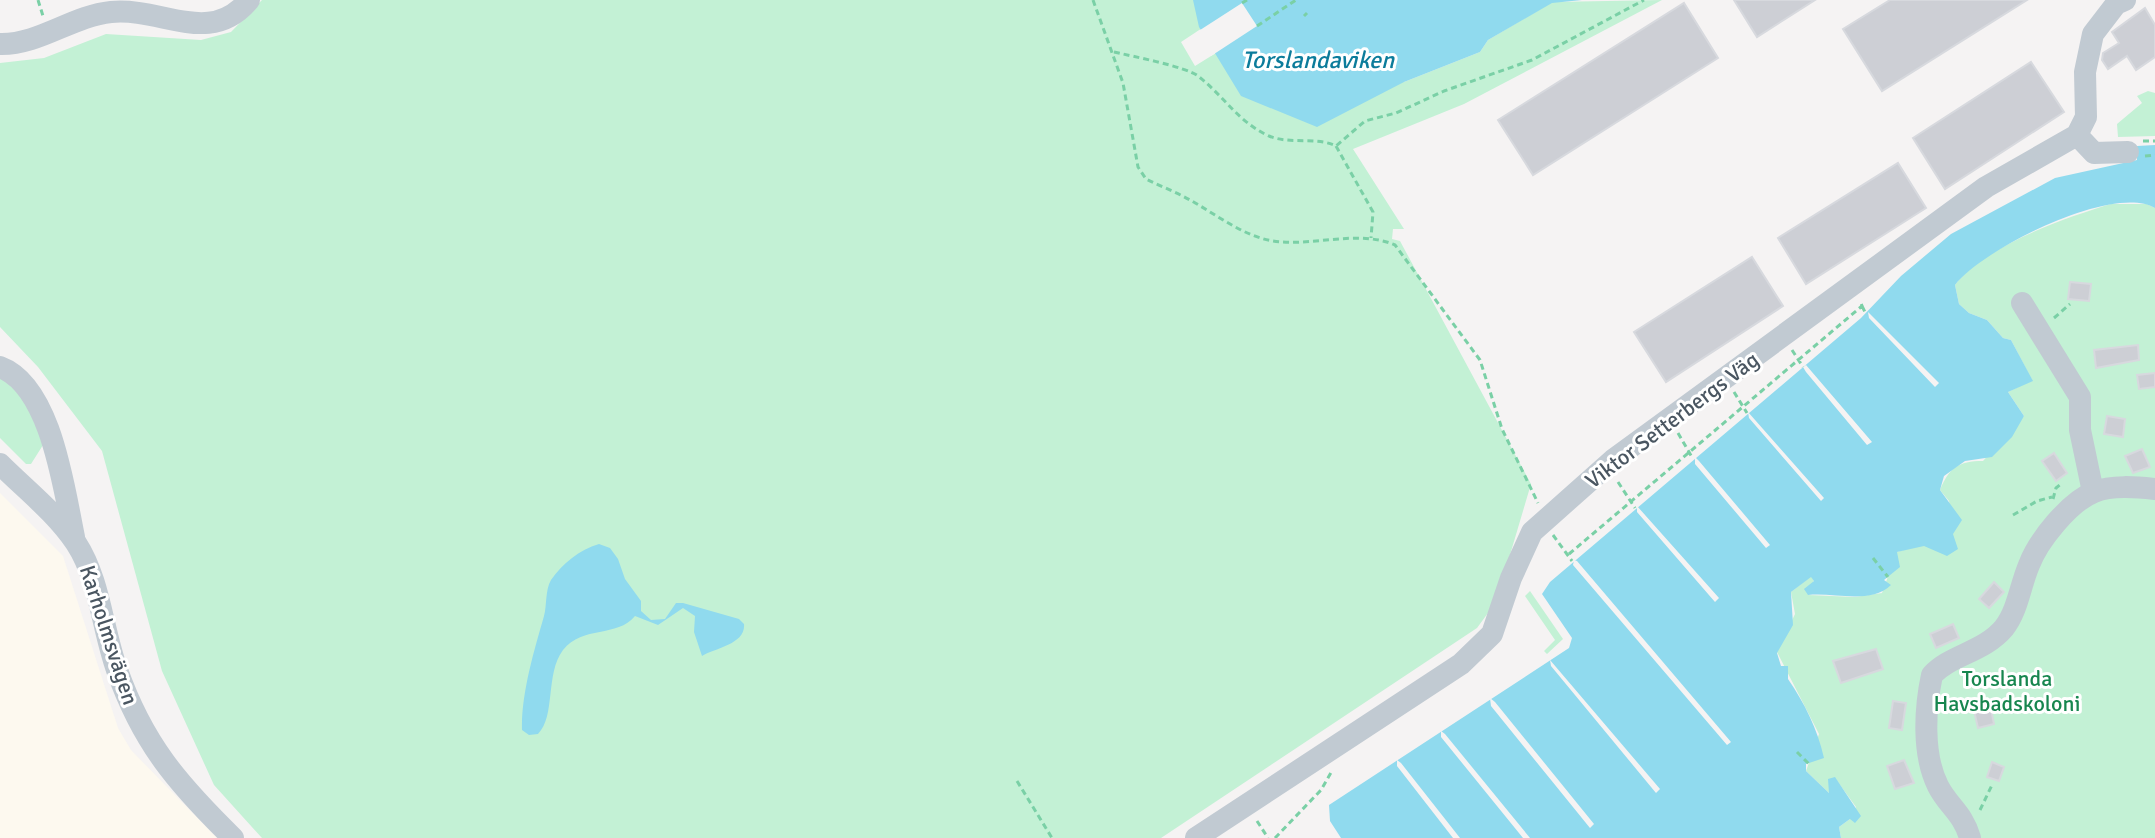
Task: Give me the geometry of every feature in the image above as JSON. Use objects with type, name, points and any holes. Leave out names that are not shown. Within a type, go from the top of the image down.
[{"type":"street","points":[[0,44],[36,38],[109,12],[148,14],[202,25],[218,24],[238,14],[249,0]]},
{"type":"street","points":[[2119,1],[2093,34],[2085,72],[2086,117],[2077,135],[2094,153],[2128,152]]},
{"type":"street","name":"Viktor Setterbergs Väg","points":[[1196,838],[1461,664],[1482,646],[1492,634],[1511,578],[1532,532],[1607,466],[1986,187],[2077,135]]},
{"type":"street","points":[[2022,303],[2080,397],[2080,430],[2093,492]]},
{"type":"street","name":"Karholmsvägen","points":[[0,367],[24,380],[36,403],[58,462],[75,542]]},
{"type":"street","name":"Karholmsvägen","points":[[0,464],[75,542],[90,569],[117,669],[138,722],[167,769],[233,838]]},
{"type":"street","points":[[1968,831],[1939,789],[1934,776],[1927,727],[1932,675],[1980,648],[2003,628],[2016,607],[2038,544],[2093,492],[2119,488],[2155,489]]},
{"type":"path","points":[[1093,0],[1114,52],[1129,107],[1138,167],[1146,179],[1247,233],[1272,240],[1328,242],[1371,238],[1395,245],[1480,360],[1502,429],[1545,520],[1572,561]]},
{"type":"path","points":[[1257,26],[1296,0]]},
{"type":"path","points":[[1336,146],[1365,121],[1396,113],[1444,91],[1532,60],[1644,0]]},
{"type":"path","points":[[1114,52],[1197,75],[1247,125],[1274,138],[1292,142],[1325,141],[1336,146],[1373,212],[1371,238]]},
{"type":"path","points":[[1855,284],[1866,314]]},
{"type":"path","points":[[1569,554],[1862,306]]},
{"type":"path","points":[[1726,379],[1747,413]]},
{"type":"path","points":[[1670,420],[1693,459]]},
{"type":"path","points":[[1607,466],[1635,508]]},
{"type":"path","points":[[2013,515],[2037,501],[2053,497]]},
{"type":"path","points":[[1873,558],[1888,577]]},
{"type":"path","points":[[1797,752],[1809,764]]},
{"type":"path","points":[[1275,838],[1321,790],[1334,769]]},
{"type":"path","points":[[1017,781],[1052,838]]},
{"type":"path","points":[[1968,831],[1992,785]]},
{"type":"shaded area","points":[[0,493],[63,556],[118,728],[131,750],[217,838],[0,838]]},
{"type":"green space","points":[[262,0],[1222,0],[1222,15],[1181,42],[1195,66],[1232,43],[1404,82],[1480,52],[1488,40],[1552,2],[1662,0],[1464,104],[1353,149],[1404,229],[1393,229],[1392,239],[1400,241],[1531,484],[1496,602],[1477,628],[1161,838],[262,838],[214,785],[162,671],[102,451],[38,367],[0,327],[0,63],[44,58],[106,34],[201,40],[231,32]]},
{"type":"green space","points":[[2148,91],[2155,93],[2155,136],[2118,137],[2117,124],[2142,103],[2137,96]]},
{"type":"green space","name":"Torslanda Havsbadskoloni","points":[[2111,204],[2147,204],[2155,208],[2155,838],[1841,838],[1839,827],[1850,819],[1856,807],[1835,778],[1830,794],[1806,771],[1819,734],[1777,652],[1795,614],[1791,592],[1811,576],[1814,580],[1808,595],[1855,597],[1882,593],[1897,552],[1953,534],[1949,501],[1940,490],[1943,482],[1961,464],[1983,461],[2024,416],[2008,392],[2032,380],[2011,340],[2003,338],[1987,320],[1969,313],[1959,304],[1955,285],[1985,258],[2026,235]]},
{"type":"green space","points":[[0,374],[25,390],[43,445],[31,464],[26,464],[0,438]]},
{"type":"green space","points":[[1530,591],[1563,639],[1547,654],[1544,651],[1555,640],[1525,596]]},
{"type":"water","name":"Torslandaviken","points":[[1193,0],[1582,0],[1552,3],[1488,40],[1480,52],[1404,82],[1317,127],[1241,96],[1199,27]]},
{"type":"water","points":[[2155,145],[2155,208],[2135,203],[2080,212],[2049,224],[1991,255],[1955,285],[1959,304],[1969,313],[1987,320],[2003,338],[2011,340],[2033,381],[2008,392],[2024,416],[2012,437],[1992,457],[1965,461],[1944,476],[1940,490],[1962,520],[1953,534],[1958,549],[1947,556],[1924,546],[1897,552],[1900,567],[1884,580],[1891,585],[1873,595],[1808,595],[1804,589],[1814,581],[1811,577],[1791,592],[1793,625],[1777,653],[1781,666],[1788,666],[1788,679],[1810,717],[1824,758],[1806,764],[1806,771],[1829,793],[1828,779],[1835,777],[1861,816],[1855,823],[1850,819],[1839,827],[1841,838],[1341,838],[1330,821],[1329,805],[1569,648],[1572,638],[1542,594],[1550,582],[1861,318],[1901,276],[1951,234],[2055,178],[2137,160],[2137,146]]},
{"type":"water","points":[[599,544],[610,548],[618,559],[625,579],[641,601],[641,611],[651,620],[665,619],[676,603],[683,603],[739,619],[744,624],[743,631],[735,641],[702,656],[694,632],[695,616],[683,608],[658,625],[635,616],[619,627],[580,637],[563,650],[557,660],[544,726],[538,734],[529,735],[522,730],[524,702],[549,584],[572,558]]},
{"type":"pier","points":[[1242,3],[1257,26],[1211,56],[1197,32]]},
{"type":"pier","points":[[1868,312],[1939,383],[1935,387],[1869,318]]},
{"type":"pier","points":[[1806,365],[1872,442],[1867,445],[1806,372],[1803,367]]},
{"type":"pier","points":[[1748,412],[1824,498],[1821,501],[1749,418]]},
{"type":"pier","points":[[1695,457],[1770,545],[1766,548],[1695,464]]},
{"type":"pier","points":[[1637,506],[1719,598],[1715,602],[1637,512]]},
{"type":"pier","points":[[1574,560],[1731,742],[1727,745],[1573,565]]},
{"type":"pier","points":[[1550,660],[1660,789],[1656,793],[1551,666]]},
{"type":"pier","points":[[1490,698],[1594,824],[1590,828],[1491,706]]},
{"type":"pier","points":[[1441,731],[1530,838],[1523,838],[1441,737]]},
{"type":"pier","points":[[1397,760],[1460,838],[1453,838],[1397,766]]},
{"type":"building","points":[[1734,0],[1815,0],[1757,37]]},
{"type":"building","points":[[1890,0],[2027,0],[1882,91],[1843,29]]},
{"type":"building","points":[[1684,3],[1718,58],[1533,175],[1498,120]]},
{"type":"building","points":[[2145,8],[2155,25],[2155,57],[2136,70],[2127,56],[2108,69],[2102,60],[2103,53],[2119,43],[2112,32]]},
{"type":"building","points":[[2031,62],[2064,112],[1945,189],[1913,138]]},
{"type":"building","points":[[1898,163],[1926,208],[1806,284],[1778,238]]},
{"type":"building","points":[[1752,257],[1783,306],[1666,382],[1634,332]]},
{"type":"building","points":[[2070,282],[2091,284],[2089,301],[2068,299]]},
{"type":"building","points":[[2138,345],[2139,360],[2096,368],[2094,350]]},
{"type":"building","points":[[2155,373],[2155,387],[2139,389],[2137,375]]},
{"type":"building","points":[[2107,416],[2125,419],[2123,437],[2104,434]]},
{"type":"building","points":[[2142,449],[2150,467],[2133,473],[2125,456]]},
{"type":"building","points":[[2054,453],[2067,473],[2056,481],[2042,461]]},
{"type":"building","points":[[1994,582],[2004,592],[1989,608],[1979,599]]},
{"type":"building","points":[[1953,624],[1959,638],[1936,648],[1930,634]]},
{"type":"building","points":[[1876,649],[1883,669],[1841,683],[1833,661]]},
{"type":"building","points":[[1989,699],[1994,724],[1978,728],[1972,702]]},
{"type":"building","points":[[1893,701],[1906,703],[1902,730],[1889,728]]},
{"type":"building","points":[[1904,760],[1914,783],[1895,789],[1887,766]]},
{"type":"building","points":[[1992,762],[2004,767],[1999,781],[1987,777]]}]
